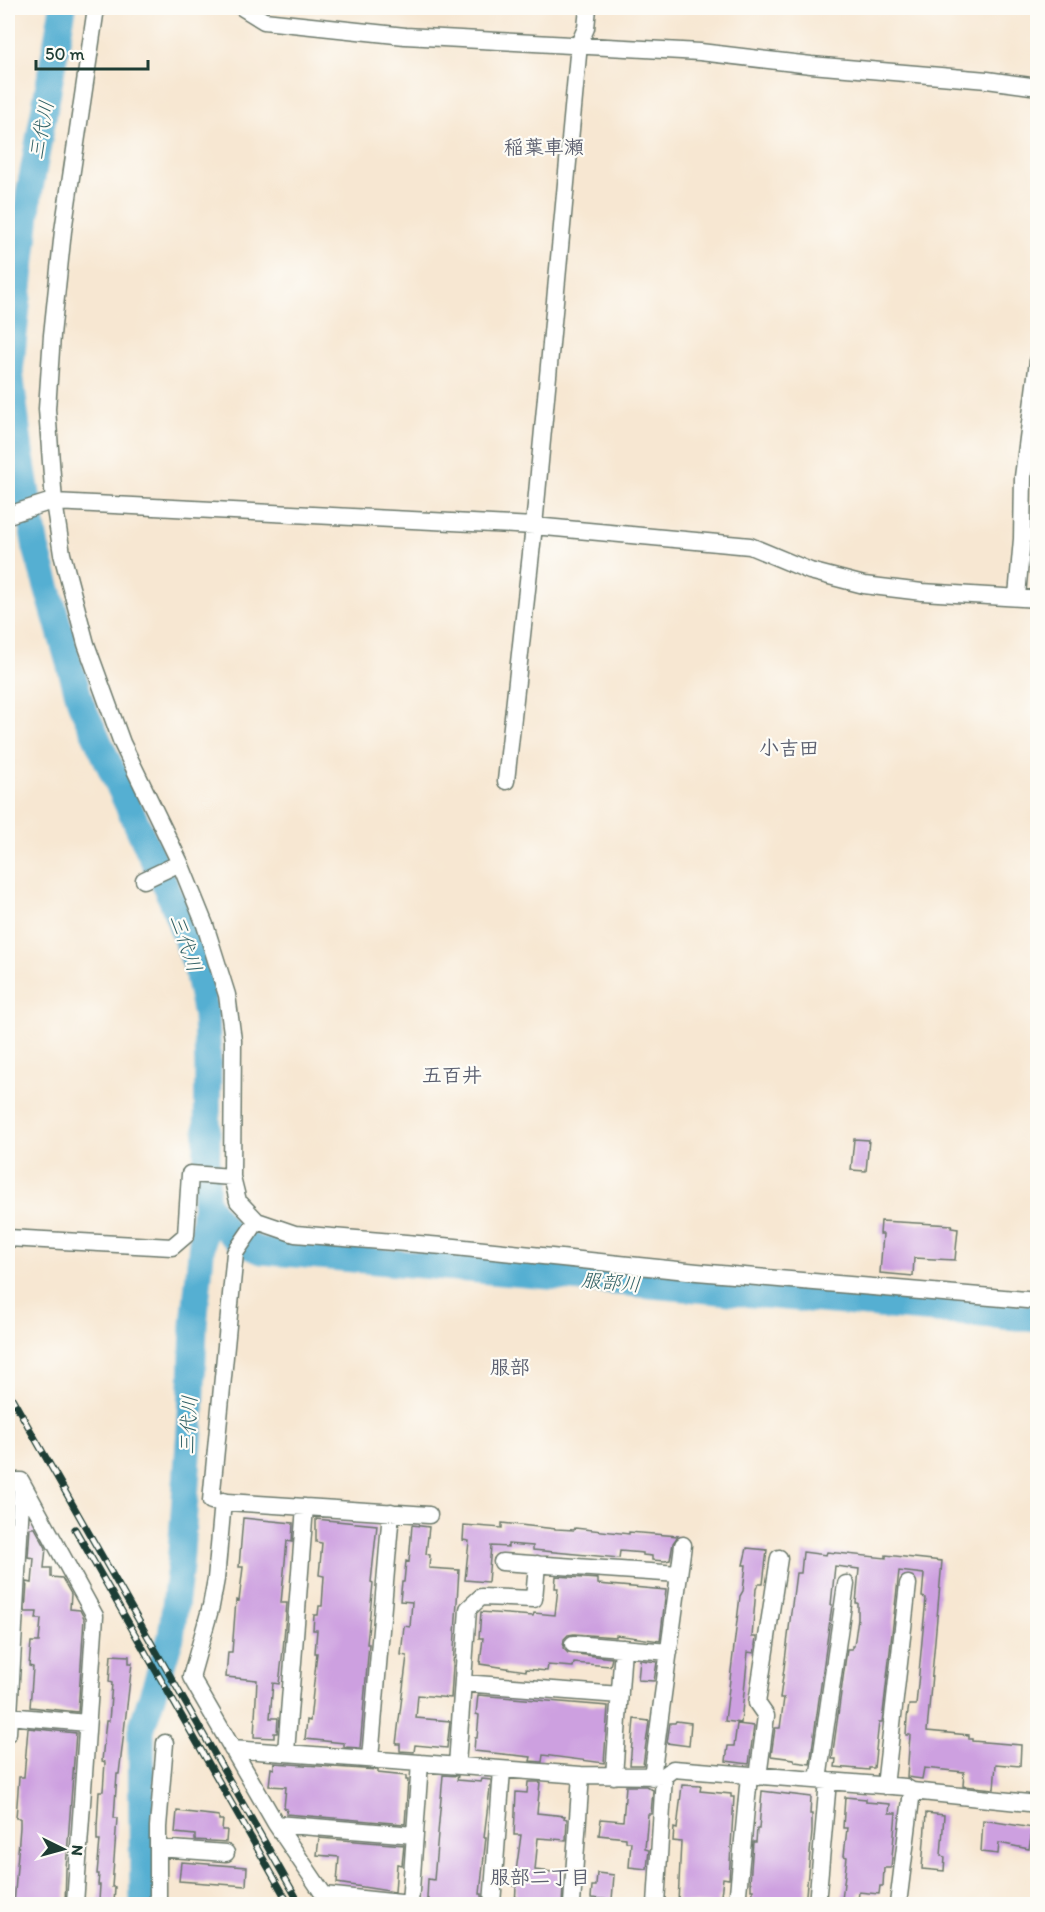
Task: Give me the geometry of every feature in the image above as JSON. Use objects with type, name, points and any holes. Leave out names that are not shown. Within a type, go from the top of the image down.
[{"type":"street","points":[[96,8],[63,231],[52,335],[47,409],[50,502],[86,644],[122,743],[206,925],[227,995],[233,1040],[229,1177],[238,1201],[255,1225],[295,1234],[455,1247],[708,1273],[1038,1300]]},
{"type":"street","points":[[243,8],[264,21],[416,37],[700,52],[1038,87]]},
{"type":"street","points":[[506,781],[534,526],[579,44],[586,28],[588,8]]},
{"type":"street","points":[[1017,596],[1022,539],[1023,477],[1038,361]]},
{"type":"street","points":[[11,514],[50,502],[534,526],[750,546],[810,571],[864,585],[922,592],[1038,599]]},
{"type":"street","points":[[146,879],[178,864]]},
{"type":"street","points":[[8,1238],[172,1247],[186,1235],[190,1174],[229,1177]]},
{"type":"street","points":[[255,1225],[235,1253],[211,1501],[429,1515]]},
{"type":"street","points":[[15,1482],[8,1722],[87,1723]]},
{"type":"street","points":[[15,1482],[95,1616],[75,1905]]},
{"type":"street","points":[[224,1501],[211,1606],[191,1677],[276,1824],[324,1895],[410,1904],[420,1763]]},
{"type":"street","points":[[286,1752],[305,1507]]},
{"type":"street","points":[[370,1759],[391,1512]]},
{"type":"street","points":[[656,1905],[658,1777],[669,1652],[683,1545]]},
{"type":"street","points":[[737,1905],[753,1776],[766,1716],[758,1703],[779,1558]]},
{"type":"street","points":[[501,1562],[679,1574]]},
{"type":"street","points":[[457,1765],[468,1609],[481,1597],[534,1599],[537,1564]]},
{"type":"street","points":[[817,1905],[823,1780],[846,1584]]},
{"type":"street","points":[[885,1786],[908,1584]]},
{"type":"street","points":[[573,1644],[669,1652]]},
{"type":"street","points":[[614,1776],[623,1648]]},
{"type":"street","points":[[463,1683],[620,1695]]},
{"type":"street","points":[[158,1905],[158,1848],[165,1743]]},
{"type":"street","points":[[232,1749],[582,1775],[658,1777],[673,1769],[905,1787],[912,1791],[1038,1804]]},
{"type":"street","points":[[492,1905],[502,1770]]},
{"type":"street","points":[[572,1905],[582,1775]]},
{"type":"street","points":[[898,1905],[912,1791]]},
{"type":"street","points":[[276,1824],[414,1835]]},
{"type":"street","points":[[158,1848],[225,1853]]},
{"type":"building","points":[[854,1139],[869,1140],[866,1171],[851,1170]]},
{"type":"building","points":[[881,1221],[952,1225],[951,1228],[958,1229],[955,1260],[914,1258],[913,1276],[880,1273],[883,1234],[880,1234]]},
{"type":"building","points":[[243,1518],[293,1523],[292,1542],[287,1541],[281,1603],[287,1603],[279,1684],[273,1683],[270,1718],[278,1718],[277,1733],[274,1733],[274,1738],[254,1737],[257,1680],[226,1677],[228,1652],[232,1652],[236,1600],[239,1601],[243,1567],[239,1567]]},
{"type":"building","points":[[316,1519],[377,1525],[360,1748],[344,1747],[344,1743],[305,1739],[307,1720],[310,1721],[317,1653],[315,1653],[317,1630],[313,1630],[314,1615],[318,1615],[319,1606],[322,1606],[324,1576],[319,1575],[322,1543],[316,1542]]},
{"type":"building","points":[[502,1523],[556,1529],[574,1530],[575,1528],[629,1534],[629,1532],[678,1536],[673,1543],[670,1560],[665,1561],[652,1560],[652,1556],[643,1555],[643,1553],[620,1551],[619,1558],[533,1550],[533,1546],[508,1544],[508,1547],[491,1546],[488,1582],[465,1580],[469,1541],[463,1540],[464,1525],[502,1528]]},
{"type":"building","points":[[412,1525],[429,1527],[426,1554],[430,1555],[429,1568],[459,1570],[451,1698],[418,1695],[416,1718],[450,1721],[447,1748],[415,1745],[414,1752],[400,1751],[400,1744],[396,1744],[407,1656],[401,1655],[404,1626],[410,1627],[412,1602],[400,1601],[406,1561],[409,1562]]},
{"type":"building","points":[[30,1528],[35,1528],[46,1548],[44,1568],[51,1568],[51,1577],[62,1578],[71,1594],[70,1609],[80,1610],[84,1618],[78,1712],[30,1707],[33,1667],[29,1666],[31,1642],[39,1642],[41,1619],[36,1619],[37,1612],[25,1612],[27,1582],[32,1583],[34,1558],[28,1557]]},
{"type":"building","points":[[747,1548],[767,1550],[763,1584],[758,1584],[756,1589],[752,1637],[756,1637],[754,1653],[748,1652],[741,1723],[725,1721],[740,1596],[743,1591],[746,1565],[743,1565]]},
{"type":"building","points":[[803,1552],[886,1558],[886,1555],[942,1561],[927,1731],[969,1735],[972,1741],[1021,1745],[1020,1766],[996,1764],[994,1789],[963,1786],[964,1772],[924,1768],[922,1779],[907,1777],[910,1735],[906,1735],[907,1718],[909,1705],[916,1705],[926,1598],[922,1597],[924,1574],[899,1571],[882,1722],[879,1722],[874,1768],[869,1768],[869,1770],[835,1767],[836,1759],[832,1759],[847,1649],[852,1649],[854,1646],[858,1618],[858,1603],[856,1603],[859,1569],[835,1566],[832,1605],[810,1764],[771,1756],[775,1728],[780,1728],[784,1698],[780,1698],[796,1573],[801,1573]]},
{"type":"building","points":[[556,1576],[598,1579],[598,1584],[666,1590],[660,1641],[616,1635],[616,1637],[574,1634],[564,1639],[563,1648],[568,1653],[612,1658],[610,1666],[574,1663],[573,1667],[548,1665],[547,1671],[526,1669],[526,1671],[480,1664],[483,1638],[479,1638],[481,1612],[533,1616],[534,1613],[555,1615],[558,1588],[555,1588]]},
{"type":"building","points":[[111,1655],[129,1656],[129,1663],[132,1663],[119,1774],[117,1774],[114,1818],[117,1818],[112,1887],[115,1887],[114,1903],[99,1901],[100,1885],[98,1885],[99,1874],[97,1874],[100,1840],[97,1840],[99,1791],[103,1791],[105,1762],[102,1761],[106,1721],[109,1721],[112,1683],[109,1682]]},
{"type":"building","points":[[640,1660],[657,1662],[654,1681],[638,1680]]},
{"type":"building","points":[[478,1695],[608,1706],[604,1763],[543,1755],[542,1762],[530,1761],[531,1757],[474,1751],[479,1715],[476,1714]]},
{"type":"building","points":[[634,1719],[649,1721],[643,1765],[630,1765]]},
{"type":"building","points":[[676,1721],[691,1723],[689,1746],[667,1743],[670,1723]]},
{"type":"building","points":[[737,1724],[754,1726],[749,1764],[726,1761],[728,1746],[734,1746]]},
{"type":"building","points":[[28,1728],[76,1733],[65,1905],[14,1905],[20,1827],[20,1818],[16,1818],[19,1777],[24,1777]]},
{"type":"building","points":[[274,1763],[378,1770],[378,1773],[406,1776],[408,1780],[405,1824],[286,1814],[287,1809],[284,1808],[286,1787],[269,1786],[271,1768],[274,1769]]},
{"type":"building","points":[[443,1775],[458,1776],[457,1780],[481,1782],[482,1779],[491,1780],[484,1837],[486,1837],[480,1894],[482,1894],[482,1905],[429,1905],[429,1899],[427,1899],[428,1879],[434,1880]]},
{"type":"building","points":[[528,1782],[540,1782],[537,1813],[565,1816],[564,1818],[567,1819],[566,1840],[538,1838],[535,1870],[561,1873],[562,1905],[515,1905],[516,1886],[514,1886],[521,1835],[514,1835],[516,1792],[527,1793]]},
{"type":"building","points":[[682,1785],[701,1786],[700,1791],[731,1794],[731,1797],[734,1797],[729,1879],[723,1878],[718,1905],[678,1902],[681,1842],[673,1841],[674,1828],[677,1829]]},
{"type":"building","points":[[626,1786],[646,1786],[653,1790],[645,1849],[649,1850],[647,1869],[629,1867],[631,1842],[626,1842],[626,1838],[599,1835],[601,1819],[623,1821]]},
{"type":"building","points":[[762,1791],[811,1797],[812,1832],[805,1905],[752,1905],[753,1890],[751,1890],[750,1883],[753,1842],[756,1842],[757,1829],[759,1829]]},
{"type":"building","points":[[845,1797],[890,1804],[889,1813],[896,1813],[891,1868],[884,1868],[883,1886],[880,1886],[879,1894],[859,1892],[858,1901],[842,1900],[847,1857],[844,1856],[847,1828],[843,1828]]},
{"type":"building","points":[[177,1811],[219,1816],[219,1820],[223,1820],[222,1830],[227,1830],[226,1842],[195,1840],[195,1835],[175,1833]]},
{"type":"building","points":[[926,1813],[944,1815],[941,1856],[945,1857],[944,1871],[922,1869]]},
{"type":"building","points":[[983,1820],[1033,1828],[1029,1849],[999,1843],[998,1854],[981,1852]]},
{"type":"building","points":[[319,1838],[404,1845],[402,1865],[397,1864],[395,1892],[337,1883],[339,1857],[317,1855]]},
{"type":"building","points":[[181,1862],[247,1867],[246,1886],[179,1881]]},
{"type":"building","points":[[597,1873],[614,1875],[612,1900],[591,1898],[592,1886],[596,1886]]},
{"type":"waterway","name":"三代川","points":[[63,8],[29,194],[10,372],[20,452],[36,548],[81,704],[172,900],[196,965],[206,1015],[208,1067],[206,1201],[194,1325],[191,1416],[180,1566],[171,1637],[141,1730],[143,1904]]},
{"type":"waterway","name":"服部川","points":[[206,1201],[228,1232],[262,1251],[1038,1319]]},
{"type":"railway","points":[[8,1391],[300,1904]]},
{"type":"railway","points":[[75,1529],[289,1904]]},
{"type":"district","name":"稲葉車瀬","points":[[544,147]]},
{"type":"district","name":"小吉田","points":[[789,748]]},
{"type":"district","name":"五百井","points":[[452,1075]]},
{"type":"district","name":"服部","points":[[510,1367]]},
{"type":"district","name":"服部二丁目","points":[[540,1877]]}]
